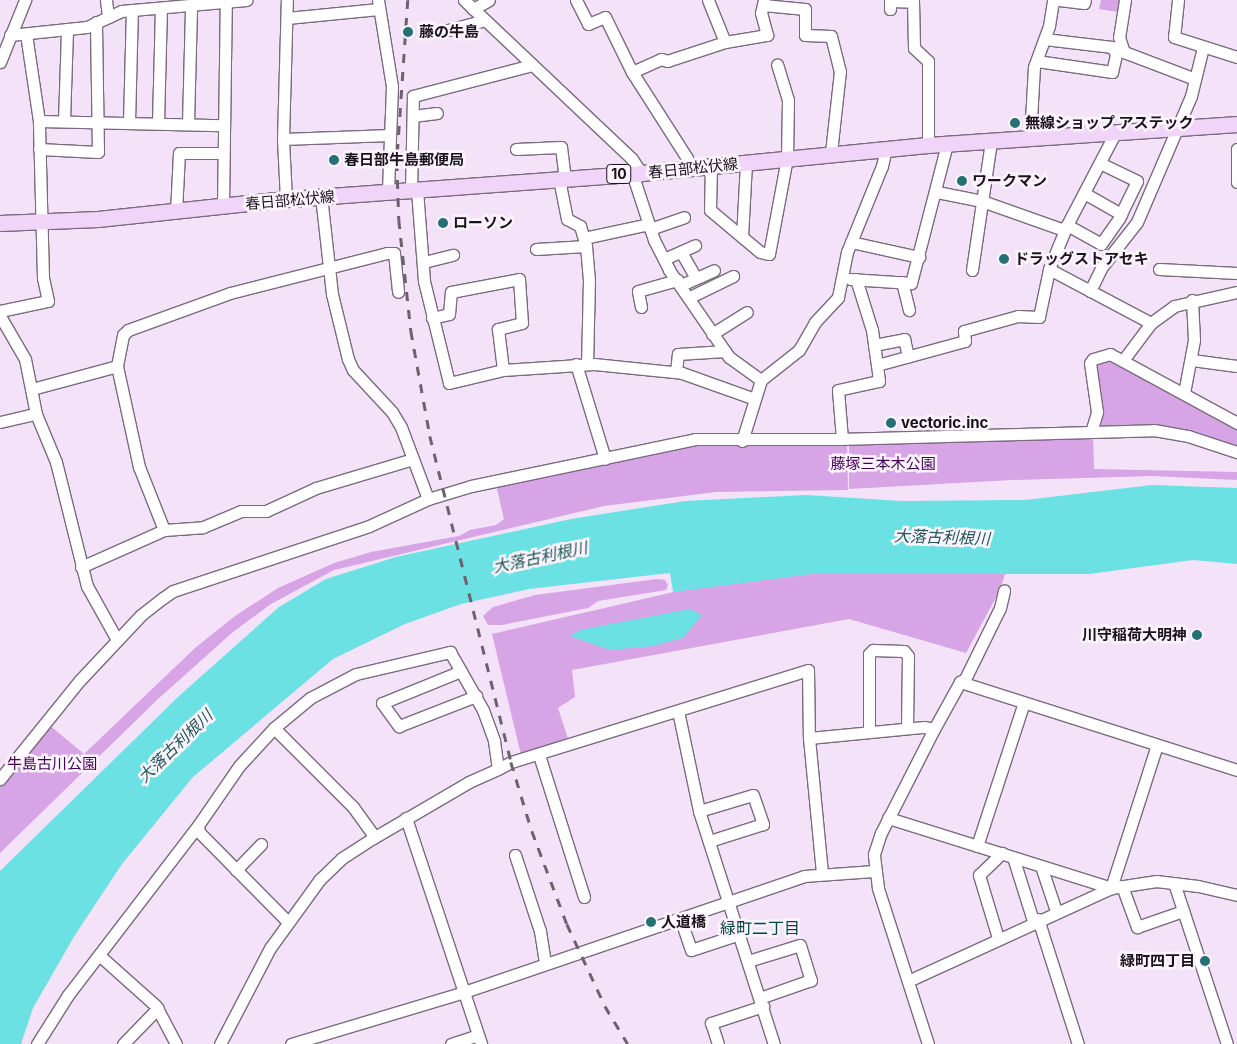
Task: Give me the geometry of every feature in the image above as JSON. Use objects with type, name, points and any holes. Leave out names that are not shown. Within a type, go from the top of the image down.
[{"type":"main road","name":"春日部松伏線","points":[[0,223],[176,212],[286,199],[637,173],[928,145],[1237,124]]},
{"type":"street","points":[[0,62],[25,0]]},
{"type":"street","points":[[106,0],[108,17]]},
{"type":"street","points":[[10,35],[67,29],[96,22],[143,5],[161,8],[247,0]]},
{"type":"street","points":[[286,199],[283,139],[287,0]]},
{"type":"street","points":[[464,0],[632,158],[649,227],[664,260],[725,351],[748,373],[761,380]]},
{"type":"street","points":[[473,9],[489,0]]},
{"type":"street","points":[[576,0],[588,24],[605,17],[632,72],[687,158],[689,168]]},
{"type":"street","points":[[708,0],[725,42]]},
{"type":"street","points":[[1030,138],[1037,61],[1053,0]]},
{"type":"street","points":[[1059,0],[1084,3],[1085,0]]},
{"type":"street","points":[[1124,0],[1119,37],[1124,52],[1195,78]]},
{"type":"street","points":[[1178,0],[1174,37],[1237,56]]},
{"type":"street","points":[[223,206],[222,125],[227,1]]},
{"type":"street","points":[[890,9],[890,1],[913,1],[914,48],[928,61],[928,145]]},
{"type":"street","points":[[632,72],[662,59],[667,61],[725,42],[766,35],[764,3],[805,9],[805,35],[831,36],[840,71],[831,153]]},
{"type":"street","points":[[287,18],[378,5],[392,86],[388,192]]},
{"type":"street","points":[[188,124],[191,6]]},
{"type":"street","points":[[158,122],[161,8]]},
{"type":"street","points":[[129,122],[132,10]]},
{"type":"street","points":[[448,30],[485,20]]},
{"type":"street","points":[[39,149],[98,152],[95,121],[96,22]]},
{"type":"street","points":[[64,121],[67,29]]},
{"type":"street","points":[[0,311],[48,301],[43,278],[40,222],[39,121],[26,34]]},
{"type":"street","points":[[1037,61],[1112,72],[1116,54],[1112,47],[1044,40]]},
{"type":"street","points":[[1090,291],[1101,268],[1137,222],[1177,129],[1195,78],[1203,47]]},
{"type":"street","points":[[532,65],[413,96],[414,190],[432,318],[449,383],[503,370],[581,364],[676,372],[755,399]]},
{"type":"street","points":[[711,166],[710,210],[760,252],[769,254],[787,158],[788,100],[777,65]]},
{"type":"street","points":[[413,116],[438,113]]},
{"type":"street","points":[[39,121],[158,122],[222,125]]},
{"type":"street","points":[[877,365],[965,342],[964,331],[1018,316],[1039,317],[1049,269],[1065,227],[1115,133]]},
{"type":"street","points":[[283,139],[390,135]]},
{"type":"street","points":[[972,270],[991,141]]},
{"type":"street","points":[[844,279],[912,283],[948,144]]},
{"type":"street","points":[[516,149],[561,147],[562,179],[567,219],[580,226],[585,242],[589,279],[581,364],[605,459]]},
{"type":"street","points":[[742,441],[761,380],[799,350],[816,322],[838,296],[844,279],[851,242],[882,166],[886,149]]},
{"type":"street","points":[[1237,149],[1237,182]]},
{"type":"street","points":[[176,212],[180,153],[222,153]]},
{"type":"street","points":[[742,237],[746,162]]},
{"type":"street","points":[[937,192],[982,201],[1065,227],[1101,244],[1121,214],[1137,181],[1100,163]]},
{"type":"street","points":[[1084,192],[1121,214]]},
{"type":"street","points":[[321,196],[329,270],[348,359],[353,370],[392,412],[428,499]]},
{"type":"street","points":[[536,249],[585,242],[684,217]]},
{"type":"street","points":[[0,218],[0,223]]},
{"type":"street","points":[[851,242],[919,257]]},
{"type":"street","points":[[664,260],[695,245]]},
{"type":"street","points":[[681,252],[696,278]]},
{"type":"street","points":[[164,530],[139,467],[117,366],[121,340],[128,330],[230,293],[394,253],[398,292]]},
{"type":"street","points":[[424,262],[453,255]]},
{"type":"street","points":[[1049,269],[1151,323]]},
{"type":"street","points":[[1159,269],[1237,273]]},
{"type":"street","points":[[641,307],[638,291],[679,283],[714,270]]},
{"type":"street","points":[[690,297],[733,276]]},
{"type":"street","points":[[432,318],[450,314],[451,292],[519,278],[522,323],[498,329],[503,370]]},
{"type":"street","points":[[842,439],[838,390],[879,381],[874,345],[856,279]]},
{"type":"street","points":[[902,282],[909,310]]},
{"type":"street","points":[[1124,359],[1151,323],[1174,306],[1192,300],[1237,292]]},
{"type":"street","points":[[1184,393],[1192,360],[1192,300]]},
{"type":"street","points":[[712,334],[747,312]]},
{"type":"street","points":[[0,316],[19,346],[32,389],[36,414],[56,462],[81,567],[94,603],[117,640]]},
{"type":"street","points":[[874,345],[904,339],[908,357]]},
{"type":"street","points":[[676,372],[678,354],[725,351]]},
{"type":"street","points":[[1091,432],[1097,412],[1090,363],[1104,354],[1124,359],[1237,423]]},
{"type":"street","points":[[1192,360],[1237,366]]},
{"type":"street","points":[[32,389],[117,366]]},
{"type":"street","points":[[0,422],[36,414]]},
{"type":"street","points":[[0,779],[71,690],[117,640],[141,615],[173,591],[369,526],[428,499],[484,482],[605,459],[695,439],[742,441],[1091,432],[1172,432],[1237,452]]},
{"type":"street","points":[[81,567],[164,530],[202,527],[241,511],[266,511],[316,488],[413,459]]},
{"type":"street","points":[[928,1044],[874,870],[877,842],[934,729],[960,682],[965,679],[1000,608],[1004,590]]},
{"type":"street","points":[[869,731],[869,654],[873,650],[904,651],[908,656],[907,728]]},
{"type":"street","points":[[37,1044],[99,955],[198,826],[239,766],[274,728],[331,686],[375,667],[450,652],[476,696],[494,741],[498,770]]},
{"type":"street","points":[[220,1044],[270,948],[320,879],[341,859],[375,837],[469,782],[498,770],[511,762],[808,670],[809,738],[822,873]]},
{"type":"street","points":[[461,671],[382,703],[399,726],[476,696]]},
{"type":"street","points":[[960,682],[1237,770]]},
{"type":"street","points":[[977,846],[1024,702]]},
{"type":"street","points":[[678,711],[699,811],[762,1002],[770,1043]]},
{"type":"street","points":[[274,728],[353,808],[375,837]]},
{"type":"street","points":[[809,738],[907,728],[934,729]]},
{"type":"street","points":[[1157,745],[1117,887],[1137,927],[1183,911]]},
{"type":"street","points":[[538,755],[584,897]]},
{"type":"street","points":[[699,811],[754,795],[763,824],[709,841]]},
{"type":"street","points":[[406,818],[479,1040],[451,1044]]},
{"type":"street","points":[[888,818],[1041,866],[1117,887]]},
{"type":"street","points":[[198,826],[198,832],[288,922]]},
{"type":"street","points":[[236,870],[261,844]]},
{"type":"street","points":[[515,854],[540,931],[545,963]]},
{"type":"street","points":[[1007,855],[1036,920],[1078,1044]]},
{"type":"street","points":[[998,938],[978,875],[1007,855]]},
{"type":"street","points":[[1041,866],[1056,911]]},
{"type":"street","points":[[290,1044],[464,992],[804,876],[874,870]]},
{"type":"street","points":[[908,981],[1056,911],[1117,887],[1156,881],[1237,895]]},
{"type":"street","points":[[1174,883],[1228,1044]]},
{"type":"street","points":[[680,918],[690,950],[740,934]]},
{"type":"street","points":[[718,1044],[711,1023],[811,980],[800,945],[748,961]]},
{"type":"street","points":[[99,955],[158,1008],[176,1044]]},
{"type":"street","points":[[123,1044],[158,1008]]},
{"type":"street","points":[[329,1032],[333,1044]]},
{"type":"green space","points":[[1101,0],[1121,0],[1118,12],[1099,9]]},
{"type":"green space","points":[[1104,357],[1237,426],[1237,450],[1202,437],[1095,429],[1093,363]]},
{"type":"green space","name":"藤塚三本木公園","points":[[1093,434],[1094,469],[1237,472],[1237,480],[1152,476],[1012,480],[849,489],[849,442]]},
{"type":"green space","name":"牛島古川公園","points":[[847,442],[848,490],[716,492],[604,506],[334,570],[271,604],[233,632],[158,699],[0,853],[0,787],[48,724],[84,754],[195,648],[235,616],[278,588],[334,563],[371,552],[459,536],[470,530],[496,525],[504,519],[496,485],[697,444]]},
{"type":"green space","points":[[812,574],[1005,574],[1000,590],[966,653],[849,619],[572,670],[575,697],[558,708],[570,745],[522,759],[492,634],[678,591]]},
{"type":"green space","points":[[657,579],[665,580],[668,585],[666,590],[598,601],[588,608],[502,625],[488,625],[483,616],[493,607],[535,595]]},
{"type":"water","name":"大落古利根川","points":[[1152,485],[1237,488],[1237,564],[1193,560],[1089,574],[812,574],[673,592],[670,573],[529,589],[461,604],[405,624],[333,659],[193,777],[122,864],[75,935],[33,1008],[21,1044],[0,1044],[0,871],[179,696],[279,607],[326,579],[396,557],[571,519],[685,501],[806,495],[902,501],[1025,500]]},
{"type":"water","points":[[690,609],[702,615],[683,638],[653,646],[610,650],[570,636],[580,630]]},
{"type":"railway","points":[[408,0],[397,162],[399,220],[411,331],[430,436],[511,762],[532,831],[567,924],[605,1006],[628,1044]]},
{"type":"place","name":"藤の牛島","points":[[408,32]]},
{"type":"place","name":"無線ショップ アステック","points":[[1015,123]]},
{"type":"place","name":"春日部牛島郵便局","points":[[334,160]]},
{"type":"place","name":"ワークマン","points":[[962,181]]},
{"type":"place","name":"ローソン","points":[[443,223]]},
{"type":"place","name":"ドラッグストアセキ","points":[[1004,259]]},
{"type":"place","name":"vectoric.inc","points":[[891,423]]},
{"type":"place","name":"川守稲荷大明神","points":[[1197,635]]},
{"type":"place","name":"人道橋","points":[[651,922]]},
{"type":"place","name":"緑町四丁目","points":[[1205,961]]},
{"type":"district","name":"緑町二丁目","points":[[760,928]]}]
